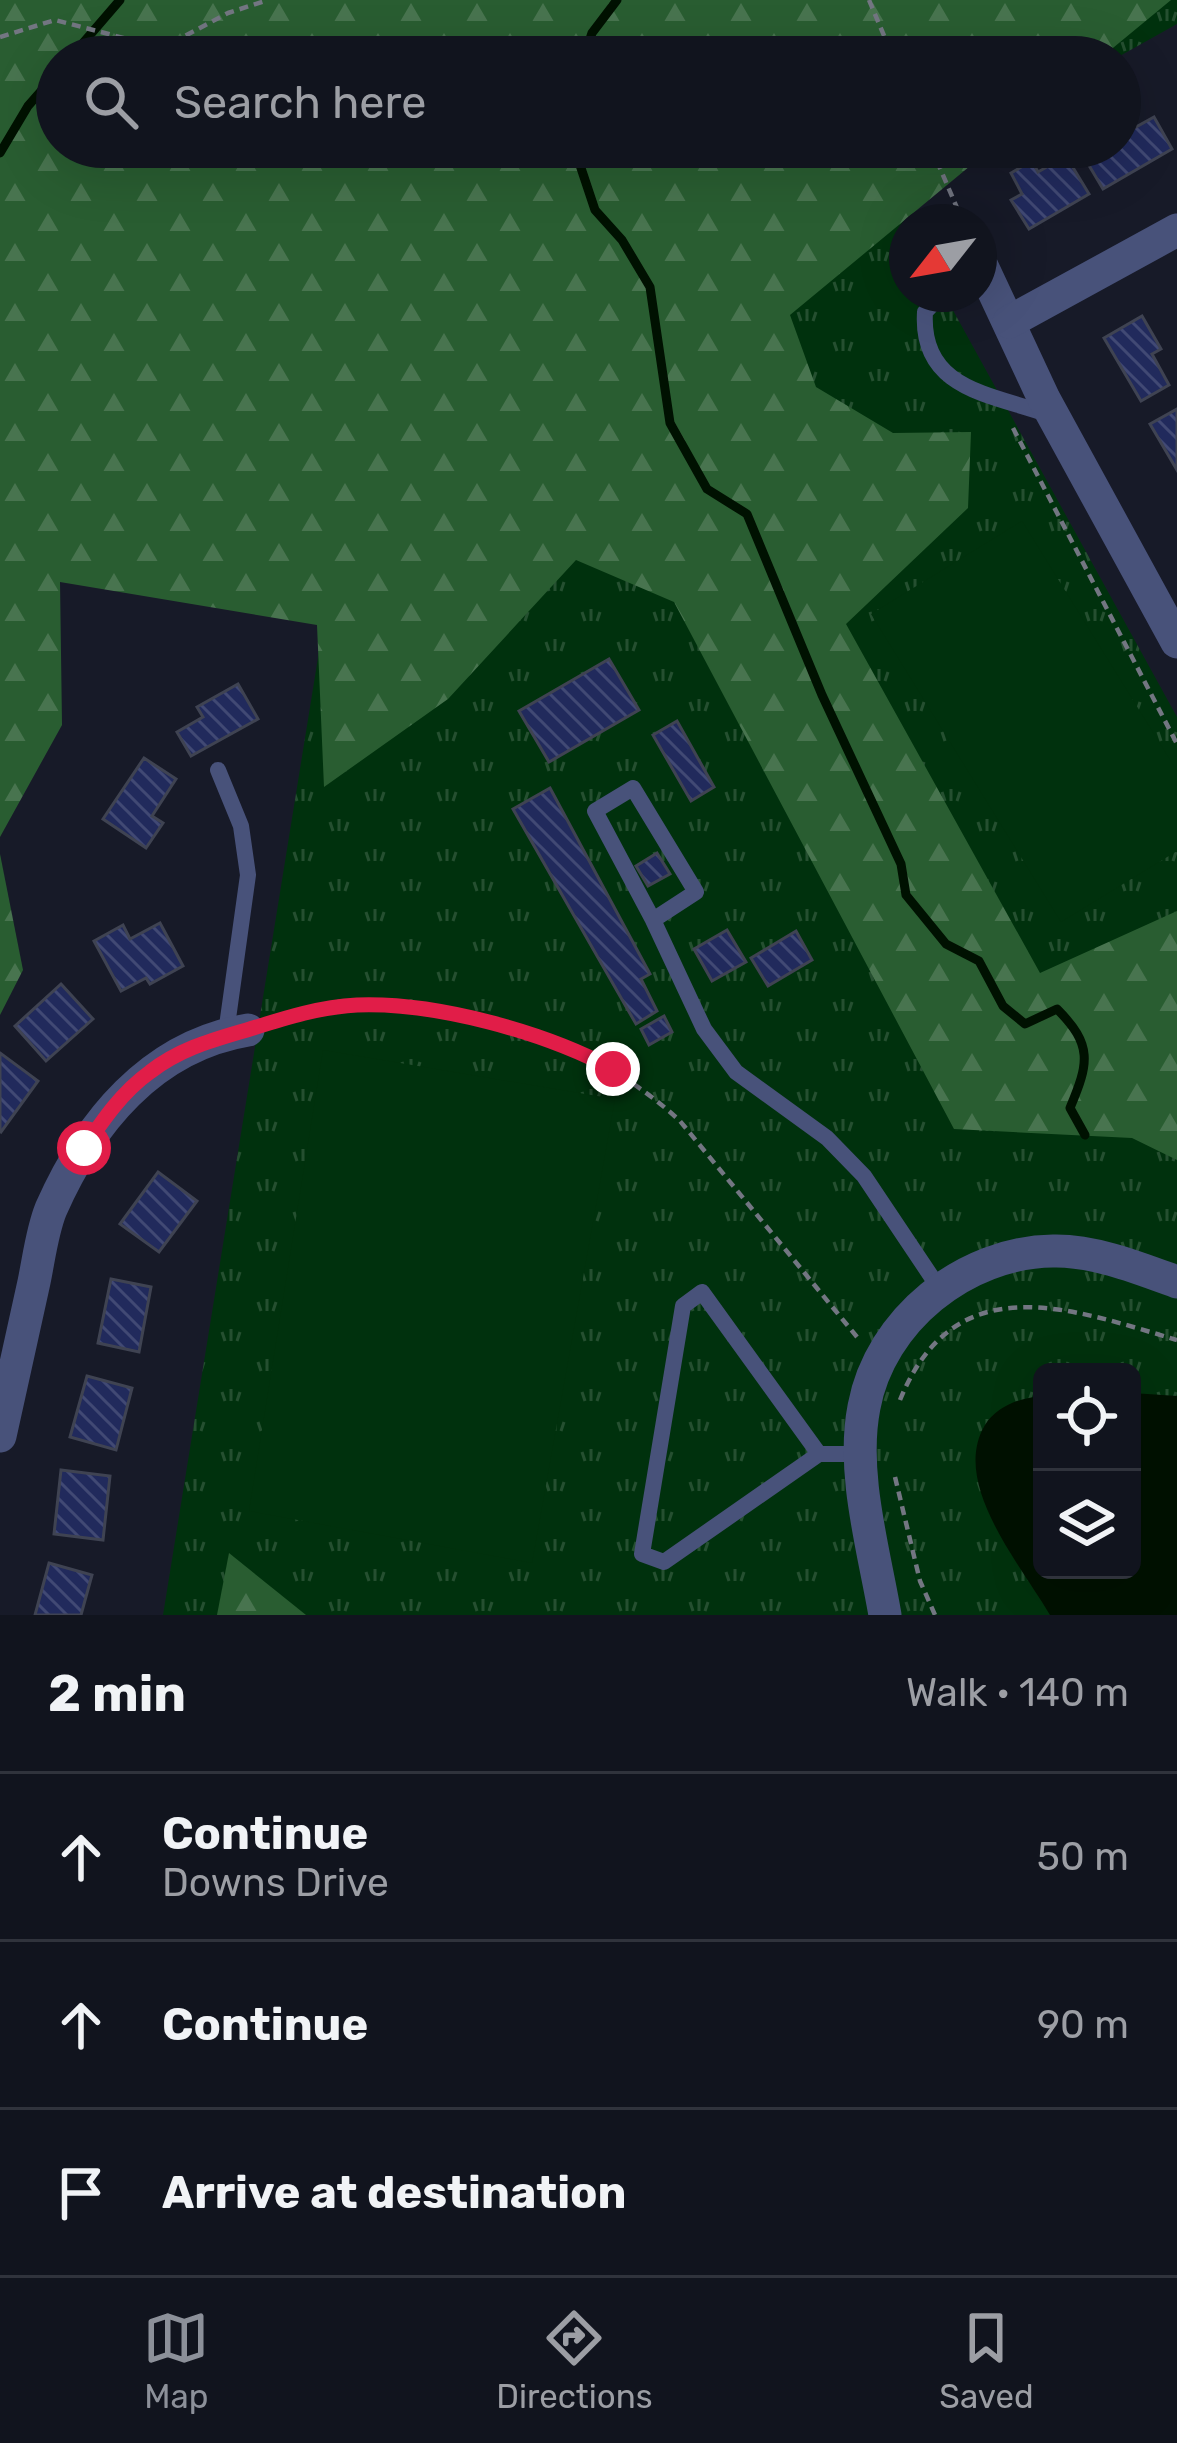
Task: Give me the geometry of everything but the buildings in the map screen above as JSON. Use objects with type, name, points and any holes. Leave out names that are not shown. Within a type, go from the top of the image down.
[{"type":"street","points":[[1009,322],[1177,230]]},
{"type":"street","points":[[997,302],[1177,643]]},
{"type":"street","points":[[0,1436],[49,1213],[84,1148],[112,1107],[146,1074],[173,1056],[237,1032]]},
{"type":"street","points":[[885,1615],[860,1454],[863,1408],[889,1340],[920,1305],[969,1272],[1012,1258],[1054,1251],[1096,1257],[1177,1282]]},
{"type":"lane","points":[[925,312],[924,332],[942,371],[974,392],[1054,417]]},
{"type":"lane","points":[[218,770],[242,826],[248,875],[237,1032]]},
{"type":"lane","points":[[653,920],[696,892],[633,788],[595,811],[704,1029],[736,1072],[827,1138],[864,1176],[941,1291]]},
{"type":"lane","points":[[819,1454],[702,1292],[683,1306],[641,1553],[664,1562],[819,1454],[860,1454]]},
{"type":"path","points":[[188,36],[228,13],[268,0]]},
{"type":"path","points":[[869,0],[884,36]]},
{"type":"path","points":[[0,37],[56,20],[113,36]]},
{"type":"path","points":[[940,168],[955,204]]},
{"type":"path","points":[[1005,400],[1005,412],[1177,744]]},
{"type":"path","points":[[237,1032],[276,1018],[358,1005],[492,1024],[578,1050],[651,1094],[680,1121],[856,1337],[868,1322]]},
{"type":"path","points":[[899,1403],[918,1364],[944,1334],[960,1321],[988,1312],[1028,1308],[1085,1312],[1177,1340]]},
{"type":"path","points":[[893,1464],[920,1581],[935,1615]]},
{"type":"green space","points":[[0,0],[1177,0],[1177,24],[1141,44],[1141,36],[36,36],[36,168],[394,168],[892,199],[889,312],[954,312],[1177,717],[1177,1615],[163,1615],[328,596],[55,549]]},
{"type":"green space","points":[[0,0],[1171,0],[1127,36],[36,36],[36,168],[968,168],[924,204],[889,204],[889,233],[790,315],[816,387],[893,433],[971,432],[968,508],[846,624],[1040,973],[1177,911],[1177,1160],[1132,1138],[954,1129],[674,602],[576,560],[448,699],[324,787],[317,625],[60,582],[62,725],[0,837]]},
{"type":"green space","points":[[1022,521],[1177,771],[1177,851],[1061,922],[871,614]]},
{"type":"green space","points":[[0,854],[23,970],[0,1015]]},
{"type":"green space","points":[[323,1050],[615,1099],[532,1563],[249,1511]]},
{"type":"green space","points":[[229,1553],[306,1615],[217,1615]]},
{"type":"shaded area","points":[[1141,1394],[1177,1396],[1177,1615],[1050,1615],[994,1523],[976,1472],[985,1425],[1017,1401],[1033,1398],[1033,1579],[1141,1579]]},
{"type":"waterway","points":[[89,36],[120,0]]},
{"type":"waterway","points":[[591,36],[617,0]]},
{"type":"waterway","points":[[0,153],[36,97]]},
{"type":"waterway","points":[[581,168],[595,210],[622,240],[650,287],[670,423],[707,489],[747,514],[822,695],[901,864],[906,895],[946,944],[979,961],[1003,1006],[1025,1024],[1057,1009],[1069,1022],[1084,1055],[1070,1108],[1085,1135]]},
{"type":"route","points":[[84,1148],[112,1107],[173,1056],[276,1018],[332,1008],[385,1007],[492,1024],[542,1036],[613,1069]]}]
